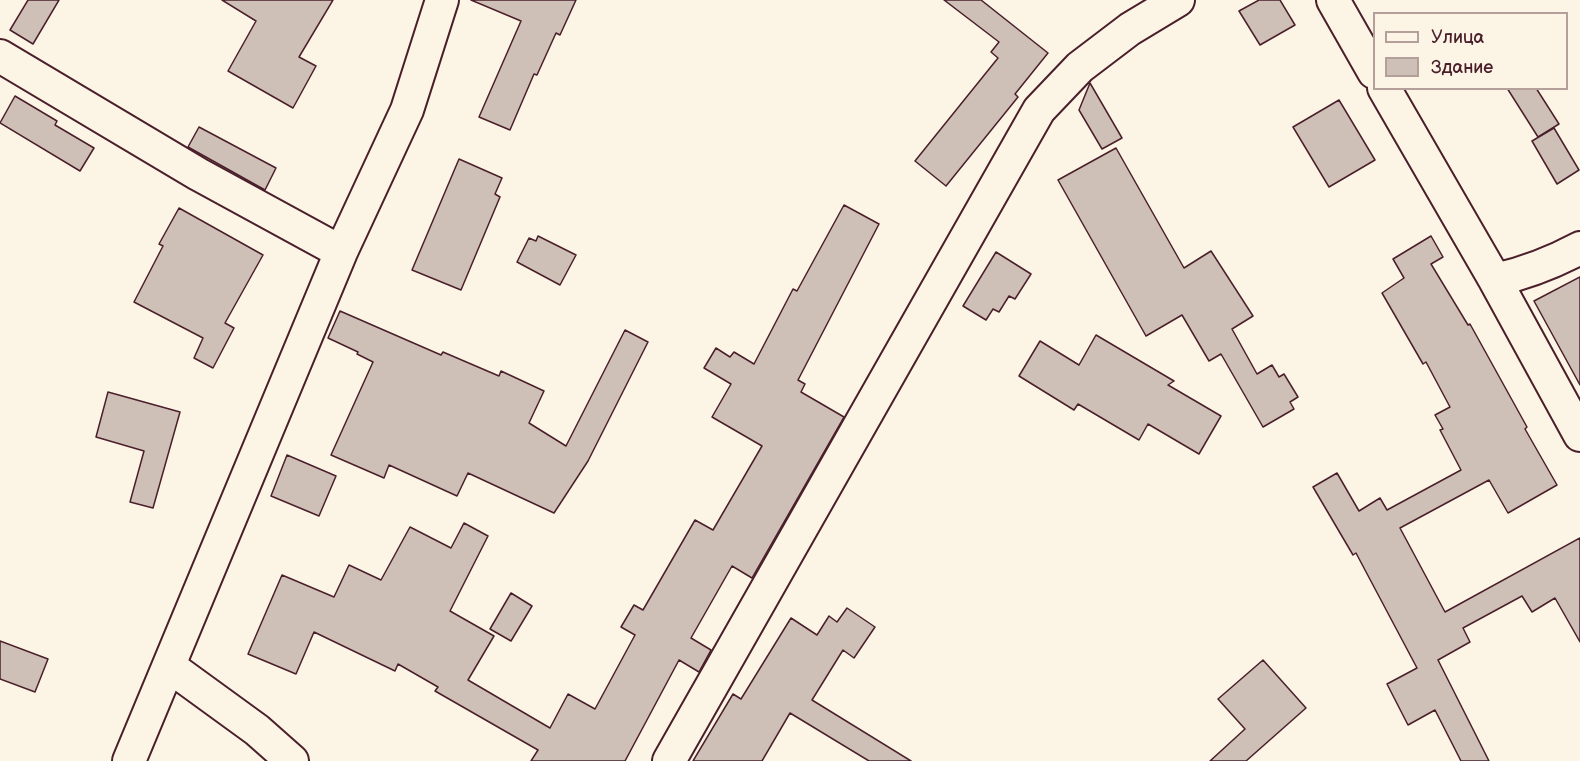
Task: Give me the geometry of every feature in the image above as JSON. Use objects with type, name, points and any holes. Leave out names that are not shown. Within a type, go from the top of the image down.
[{"type":"street","points":[[129,761],[341,252],[407,110],[441,0]]},
{"type":"street","points":[[669,761],[1039,110],[1080,67],[1130,29],[1178,0]]},
{"type":"street","points":[[1333,0],[1373,70]]},
{"type":"street","points":[[0,56],[198,174],[341,252]]},
{"type":"street","points":[[1385,90],[1495,280],[1580,435]]},
{"type":"street","points":[[1495,280],[1534,270],[1555,262],[1580,248]]},
{"type":"street","points":[[168,666],[257,730],[292,761]]},
{"type":"building","points":[[28,0],[59,0],[33,44],[10,30]]},
{"type":"building","points":[[222,0],[333,0],[299,57],[316,66],[293,108],[228,71],[256,21]]},
{"type":"building","points":[[471,0],[576,0],[560,35],[556,33],[537,75],[534,74],[510,130],[479,117],[521,21]]},
{"type":"building","points":[[944,0],[981,0],[1048,53],[1015,94],[1018,97],[946,186],[915,161],[998,58],[991,52],[999,42]]},
{"type":"building","points":[[1259,0],[1280,0],[1295,25],[1260,45],[1239,11]]},
{"type":"building","points":[[1090,83],[1122,138],[1102,149],[1079,110]]},
{"type":"building","points":[[1508,90],[1537,90],[1559,124],[1538,137]]},
{"type":"building","points":[[15,96],[57,121],[55,125],[94,148],[80,171],[0,123]]},
{"type":"building","points":[[1339,100],[1375,160],[1329,187],[1293,127]]},
{"type":"building","points":[[199,127],[276,168],[265,190],[188,147]]},
{"type":"building","points":[[1554,128],[1579,170],[1557,184],[1532,141]]},
{"type":"building","points":[[1116,148],[1184,268],[1211,251],[1253,316],[1232,329],[1257,374],[1272,365],[1279,377],[1284,374],[1298,397],[1290,402],[1294,409],[1263,427],[1221,354],[1209,361],[1182,315],[1146,336],[1058,180]]},
{"type":"building","points":[[459,159],[502,178],[495,194],[500,197],[461,290],[412,270]]},
{"type":"building","points":[[844,205],[879,224],[798,380],[805,384],[801,392],[844,417],[752,578],[732,566],[691,638],[711,650],[699,672],[679,660],[625,761],[531,761],[538,750],[435,691],[438,687],[398,664],[395,671],[314,632],[296,674],[248,654],[282,575],[334,597],[349,565],[381,580],[410,527],[451,548],[464,523],[488,536],[450,611],[494,636],[468,680],[550,728],[568,694],[595,709],[635,635],[621,627],[634,605],[643,610],[695,520],[713,530],[762,446],[712,417],[731,384],[704,368],[716,348],[730,357],[734,352],[754,364],[793,289],[797,291]]},
{"type":"building","points":[[179,208],[263,255],[225,323],[234,328],[213,368],[194,358],[203,338],[134,302],[163,246],[159,244]]},
{"type":"building","points":[[538,236],[576,255],[560,285],[517,262],[529,238],[536,241]]},
{"type":"building","points":[[1431,236],[1443,257],[1431,264],[1468,325],[1470,324],[1557,485],[1508,513],[1489,480],[1400,528],[1445,612],[1580,538],[1580,642],[1555,598],[1532,612],[1522,596],[1463,628],[1470,642],[1438,660],[1489,761],[1461,761],[1435,710],[1408,725],[1387,684],[1417,668],[1356,553],[1353,555],[1313,487],[1337,473],[1359,511],[1380,498],[1387,510],[1461,470],[1440,430],[1443,429],[1435,415],[1450,407],[1426,362],[1423,364],[1382,293],[1404,278],[1393,259]]},
{"type":"building","points":[[996,252],[1031,274],[1015,299],[1009,296],[999,312],[993,309],[986,320],[963,306]]},
{"type":"building","points":[[1580,277],[1580,385],[1534,301]]},
{"type":"building","points":[[340,311],[441,355],[443,352],[499,376],[501,371],[544,391],[529,423],[566,446],[625,330],[648,342],[588,461],[554,513],[468,473],[457,496],[389,465],[384,478],[331,455],[373,362],[328,338]]},
{"type":"building","points":[[1096,335],[1174,381],[1168,385],[1221,416],[1199,454],[1148,424],[1139,440],[1078,404],[1074,410],[1019,376],[1040,341],[1079,365]]},
{"type":"building","points":[[108,392],[180,412],[153,508],[130,502],[144,451],[96,437]]},
{"type":"building","points":[[287,455],[336,476],[319,516],[271,496]]},
{"type":"building","points":[[511,593],[532,606],[511,641],[490,629]]},
{"type":"building","points":[[847,608],[875,627],[854,658],[843,650],[812,700],[911,761],[869,761],[790,713],[762,761],[693,761],[733,694],[741,699],[791,618],[817,635],[829,616],[837,622]]},
{"type":"building","points":[[0,641],[48,659],[35,692],[0,679]]},
{"type":"building","points":[[1263,660],[1306,708],[1246,761],[1210,761],[1245,729],[1218,699]]}]
